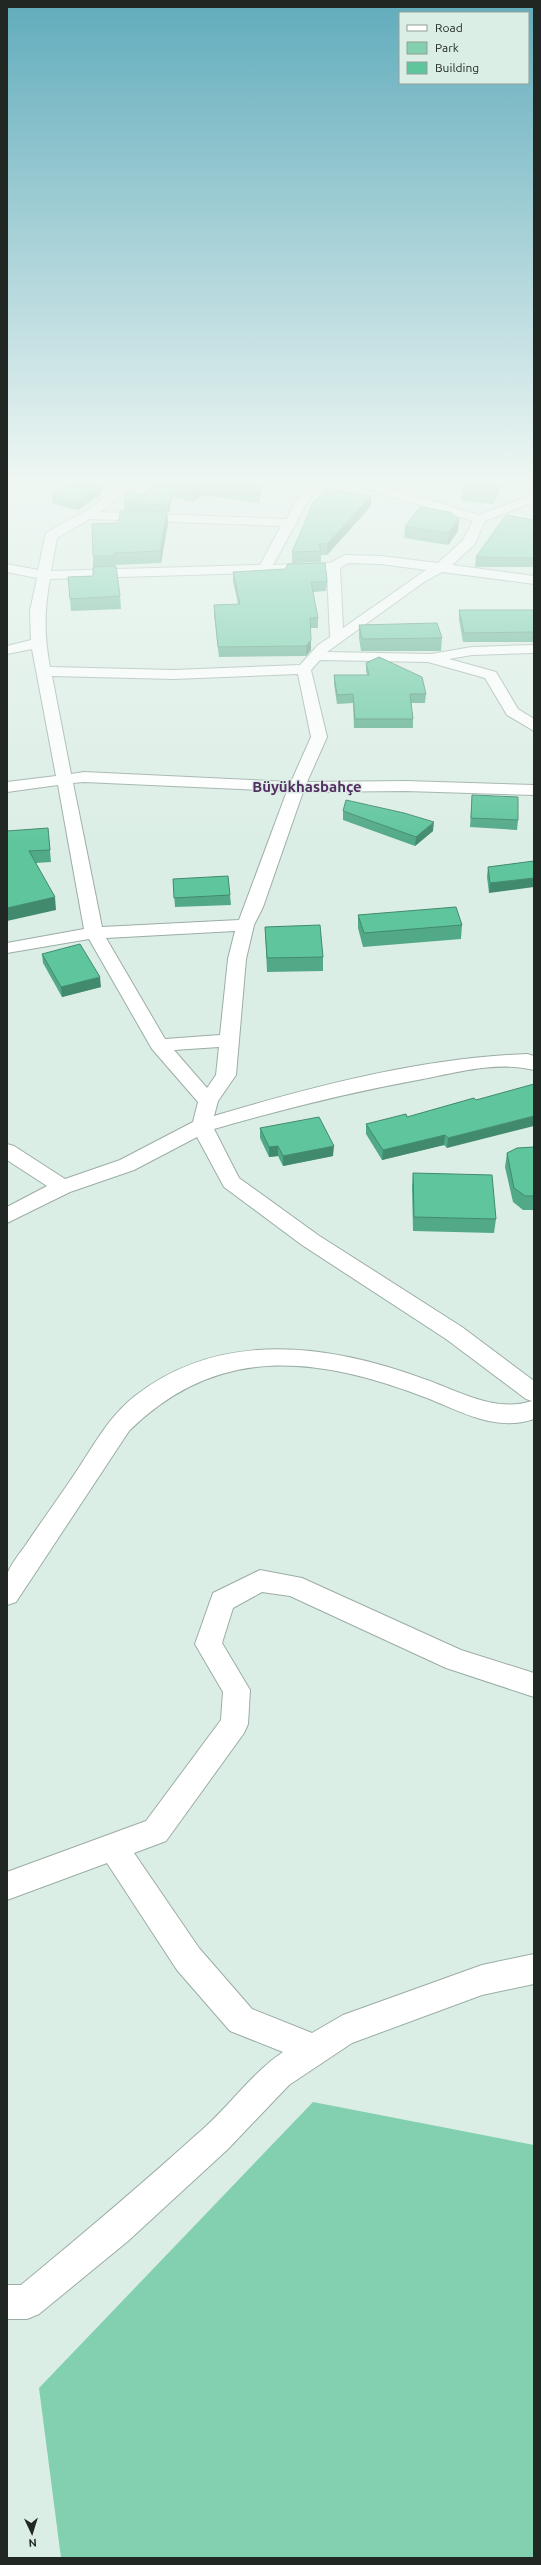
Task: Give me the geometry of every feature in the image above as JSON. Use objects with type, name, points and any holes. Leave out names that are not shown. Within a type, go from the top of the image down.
[{"type":"street","points":[[38,605],[38,643],[94,932],[159,1045],[208,1101]]},
{"type":"street","points":[[335,605],[337,638]]},
{"type":"street","points":[[310,662],[337,638],[383,605]]},
{"type":"street","points":[[7,650],[38,643]]},
{"type":"street","points":[[44,671],[111,675],[228,674],[310,662],[429,658],[472,651],[534,649]]},
{"type":"street","points":[[429,658],[491,675],[512,712],[534,726]]},
{"type":"street","points":[[310,662],[319,737],[297,787],[254,907],[245,925],[237,959],[231,1040],[226,1075],[208,1101],[202,1126],[231,1182],[310,1240],[454,1333],[534,1393]]},
{"type":"street","points":[[7,776],[35,783]]},
{"type":"street","points":[[7,787],[64,778],[84,777],[297,787],[414,786],[534,790]]},
{"type":"street","points":[[7,948],[94,932],[245,925]]},
{"type":"street","points":[[159,1045],[231,1040]]},
{"type":"street","points":[[7,1216],[63,1187],[127,1165],[202,1126],[347,1087],[481,1062],[527,1060],[534,1064]]},
{"type":"street","points":[[7,1151],[63,1187]]},
{"type":"street","points":[[7,1594],[121,1424],[147,1399],[176,1380],[207,1368],[247,1360],[280,1357],[314,1359],[348,1364],[381,1372],[494,1414],[517,1415],[534,1410]]},
{"type":"street","points":[[7,1886],[114,1848],[156,1831],[234,1724],[237,1690],[208,1644],[222,1601],[260,1580],[293,1586],[455,1660],[534,1685]]},
{"type":"street","points":[[114,1848],[188,1959],[240,2020],[315,2050]]},
{"type":"street","points":[[7,2302],[27,2302],[116,2229],[217,2138],[278,2074],[343,2031],[482,1980],[534,1969]]},
{"type":"green space","points":[[313,2102],[534,2145],[534,2558],[61,2558],[39,2388]]},
{"type":"building","points":[[214,605],[315,605],[318,618],[310,618],[311,640],[306,646],[218,647]]},
{"type":"building","points":[[459,610],[534,610],[534,632],[464,633]]},
{"type":"building","points":[[437,623],[442,638],[362,639],[359,625]]},
{"type":"building","points":[[379,657],[422,677],[426,694],[410,694],[413,719],[355,719],[353,694],[337,695],[334,675],[369,675],[366,663]]},
{"type":"building","points":[[472,795],[518,797],[518,820],[471,818]]},
{"type":"building","points":[[346,800],[404,813],[434,822],[416,837],[343,811]]},
{"type":"building","points":[[48,828],[50,850],[29,851],[55,897],[7,908],[7,831]]},
{"type":"building","points":[[534,861],[534,878],[490,883],[488,867]]},
{"type":"building","points":[[228,876],[230,895],[174,898],[173,879]]},
{"type":"building","points":[[456,907],[462,925],[364,933],[358,915]]},
{"type":"building","points":[[320,925],[323,957],[267,958],[265,927]]},
{"type":"building","points":[[80,944],[100,977],[61,987],[42,954]]},
{"type":"building","points":[[534,1084],[534,1116],[448,1138],[445,1135],[383,1150],[366,1124],[406,1114],[407,1117],[474,1098],[476,1100]]},
{"type":"building","points":[[319,1117],[334,1146],[283,1156],[278,1146],[269,1147],[260,1128]]},
{"type":"building","points":[[534,1147],[534,1196],[525,1196],[514,1188],[507,1153],[517,1148]]},
{"type":"building","points":[[413,1173],[492,1175],[496,1219],[414,1217]]},
{"type":"district","name":"Büyükhasbahçe","points":[[307,786]]}]
